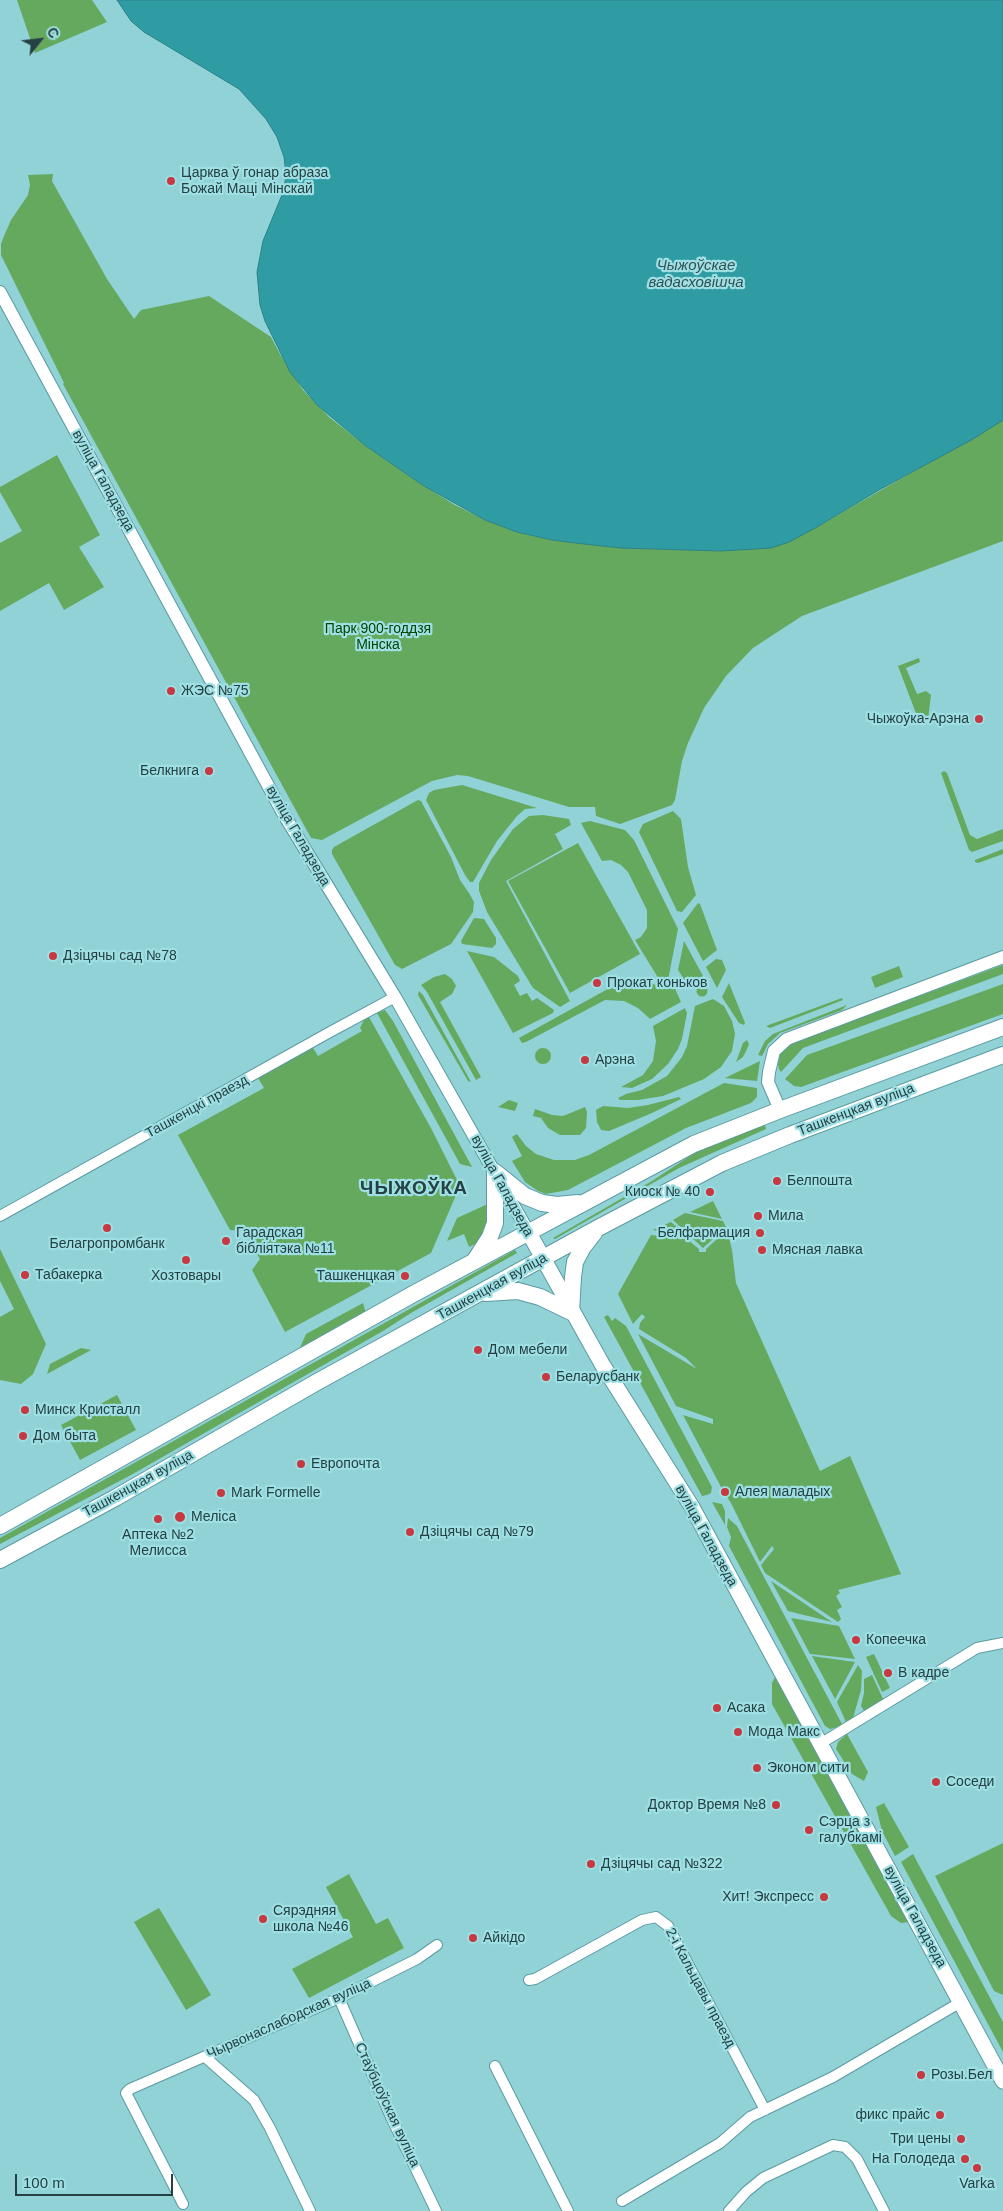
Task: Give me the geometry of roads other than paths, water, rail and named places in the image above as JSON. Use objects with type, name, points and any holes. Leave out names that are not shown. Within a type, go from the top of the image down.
[{"type":"main road","name":"Ташкенцкая вуліца","points":[[0,1526],[474,1262],[694,1144],[1003,1027]]},
{"type":"main road","name":"Ташкенцкая вуліца","points":[[0,1560],[103,1505],[317,1382],[598,1228],[722,1163],[790,1135],[1003,1055]]},
{"type":"main road","points":[[780,1110],[790,1135]]},
{"type":"main road","points":[[495,1172],[525,1196],[542,1203],[557,1205],[587,1203]]},
{"type":"main road","points":[[474,1262],[490,1237],[495,1222],[495,1172]]},
{"type":"main road","points":[[477,1295],[518,1291],[540,1297],[571,1312],[576,1262],[583,1247],[598,1228]]},
{"type":"main road","name":"вуліца Галадзеда","points":[[529,1233],[571,1312],[692,1507],[1003,2079]]},
{"type":"street","name":"вуліца Галадзеда","points":[[0,292],[283,813],[395,998],[529,1233]]},
{"type":"street","points":[[780,1110],[768,1082],[774,1050],[787,1038],[1003,957]]},
{"type":"street","name":"Ташкенцкі праезд","points":[[0,1216],[330,1032],[395,998]]},
{"type":"street","points":[[820,1744],[977,1648],[1003,1643]]},
{"type":"street","name":"2-і Кальцавы праезд","points":[[529,1980],[535,1979],[642,1920],[656,1917],[668,1926],[765,2110]]},
{"type":"street","name":"Чырвонаслабодская вуліца","points":[[183,2204],[126,2093],[137,2085],[339,1998],[417,1959],[437,1945]]},
{"type":"street","name":"Стаўбцоўская вуліца","points":[[339,1998],[391,2117],[436,2211]]},
{"type":"street","points":[[622,2201],[720,2143],[750,2117],[833,2077],[961,2002]]},
{"type":"street","points":[[205,2057],[254,2100],[270,2128],[310,2211]]},
{"type":"street","points":[[495,2066],[568,2211]]},
{"type":"street","points":[[729,2211],[762,2178],[833,2145],[845,2147],[857,2159],[884,2211]]},
{"type":"water","name":"Чыжоўскае вадасховішча","points":[[117,0],[1003,0],[1003,420],[973,439],[879,490],[817,527],[789,542],[771,548],[721,551],[621,548],[552,540],[517,532],[485,520],[424,486],[366,446],[317,405],[290,372],[265,321],[260,305],[257,272],[263,241],[284,190],[286,174],[284,157],[277,137],[266,119],[239,89],[144,32],[131,21]]},
{"type":"place","name":"Царква ў гонар абраза Божай Маці Мінскай","points":[[171,181]]},
{"type":"place","name":"ЖЭС №75","points":[[171,691]]},
{"type":"place","name":"Чыжоўка-Арэна","points":[[979,719]]},
{"type":"place","name":"Белкнига","points":[[209,771]]},
{"type":"place","name":"Дзіцячы сад №78","points":[[53,956]]},
{"type":"place","name":"Прокат коньков","points":[[597,983]]},
{"type":"place","name":"Арэна","points":[[585,1060]]},
{"type":"place","name":"Белпошта","points":[[777,1181]]},
{"type":"place","name":"Киоск № 40","points":[[710,1192]]},
{"type":"place","name":"Мила","points":[[758,1216]]},
{"type":"place","name":"Белагропромбанк","points":[[107,1228]]},
{"type":"place","name":"Белфармация","points":[[760,1233]]},
{"type":"place","name":"Гарадская бібліятэка №11","points":[[226,1241]]},
{"type":"place","name":"Мясная лавка","points":[[762,1250]]},
{"type":"place","name":"Хозтовары","points":[[186,1260]]},
{"type":"place","name":"Табакерка","points":[[25,1275]]},
{"type":"place","name":"Ташкенцкая","points":[[405,1276]]},
{"type":"place","name":"Дом мебели","points":[[478,1350]]},
{"type":"place","name":"Беларусбанк","points":[[546,1377]]},
{"type":"place","name":"Минск Кристалл","points":[[25,1410]]},
{"type":"place","name":"Дом быта","points":[[23,1436]]},
{"type":"place","name":"Европочта","points":[[301,1464]]},
{"type":"place","name":"Алея маладых","points":[[725,1492]]},
{"type":"place","name":"Mark Formelle","points":[[221,1493]]},
{"type":"place","name":"Меліса","points":[[180,1517]]},
{"type":"place","name":"Аптека №2 Мелисса","points":[[158,1519]]},
{"type":"place","name":"Дзіцячы сад №79","points":[[410,1532]]},
{"type":"place","name":"Копеечка","points":[[856,1640]]},
{"type":"place","name":"В кадре","points":[[888,1673]]},
{"type":"place","name":"Асака","points":[[717,1708]]},
{"type":"place","name":"Мода Макс","points":[[738,1732]]},
{"type":"place","name":"Эконом сити","points":[[757,1768]]},
{"type":"place","name":"Соседи","points":[[936,1782]]},
{"type":"place","name":"Доктор Время №8","points":[[776,1805]]},
{"type":"place","name":"Сэрца з галубкамі","points":[[809,1830]]},
{"type":"place","name":"Дзіцячы сад №322","points":[[591,1864]]},
{"type":"place","name":"Хит! Экспресс","points":[[824,1897]]},
{"type":"place","name":"Сярэдняя школа №46","points":[[263,1919]]},
{"type":"place","name":"Айкідо","points":[[473,1938]]},
{"type":"place","name":"Розы.Бел","points":[[921,2075]]},
{"type":"place","name":"фикс прайс","points":[[940,2115]]},
{"type":"place","name":"Три цены","points":[[961,2139]]},
{"type":"place","name":"На Голодеда","points":[[965,2159]]},
{"type":"place","name":"Varka","points":[[977,2168]]},
{"type":"district","name":"ЧЫЖОЎКА","points":[[414,1189]]},
{"type":"park label","name":"Парк 900-годдзя Мінска","points":[[378,638]]}]
